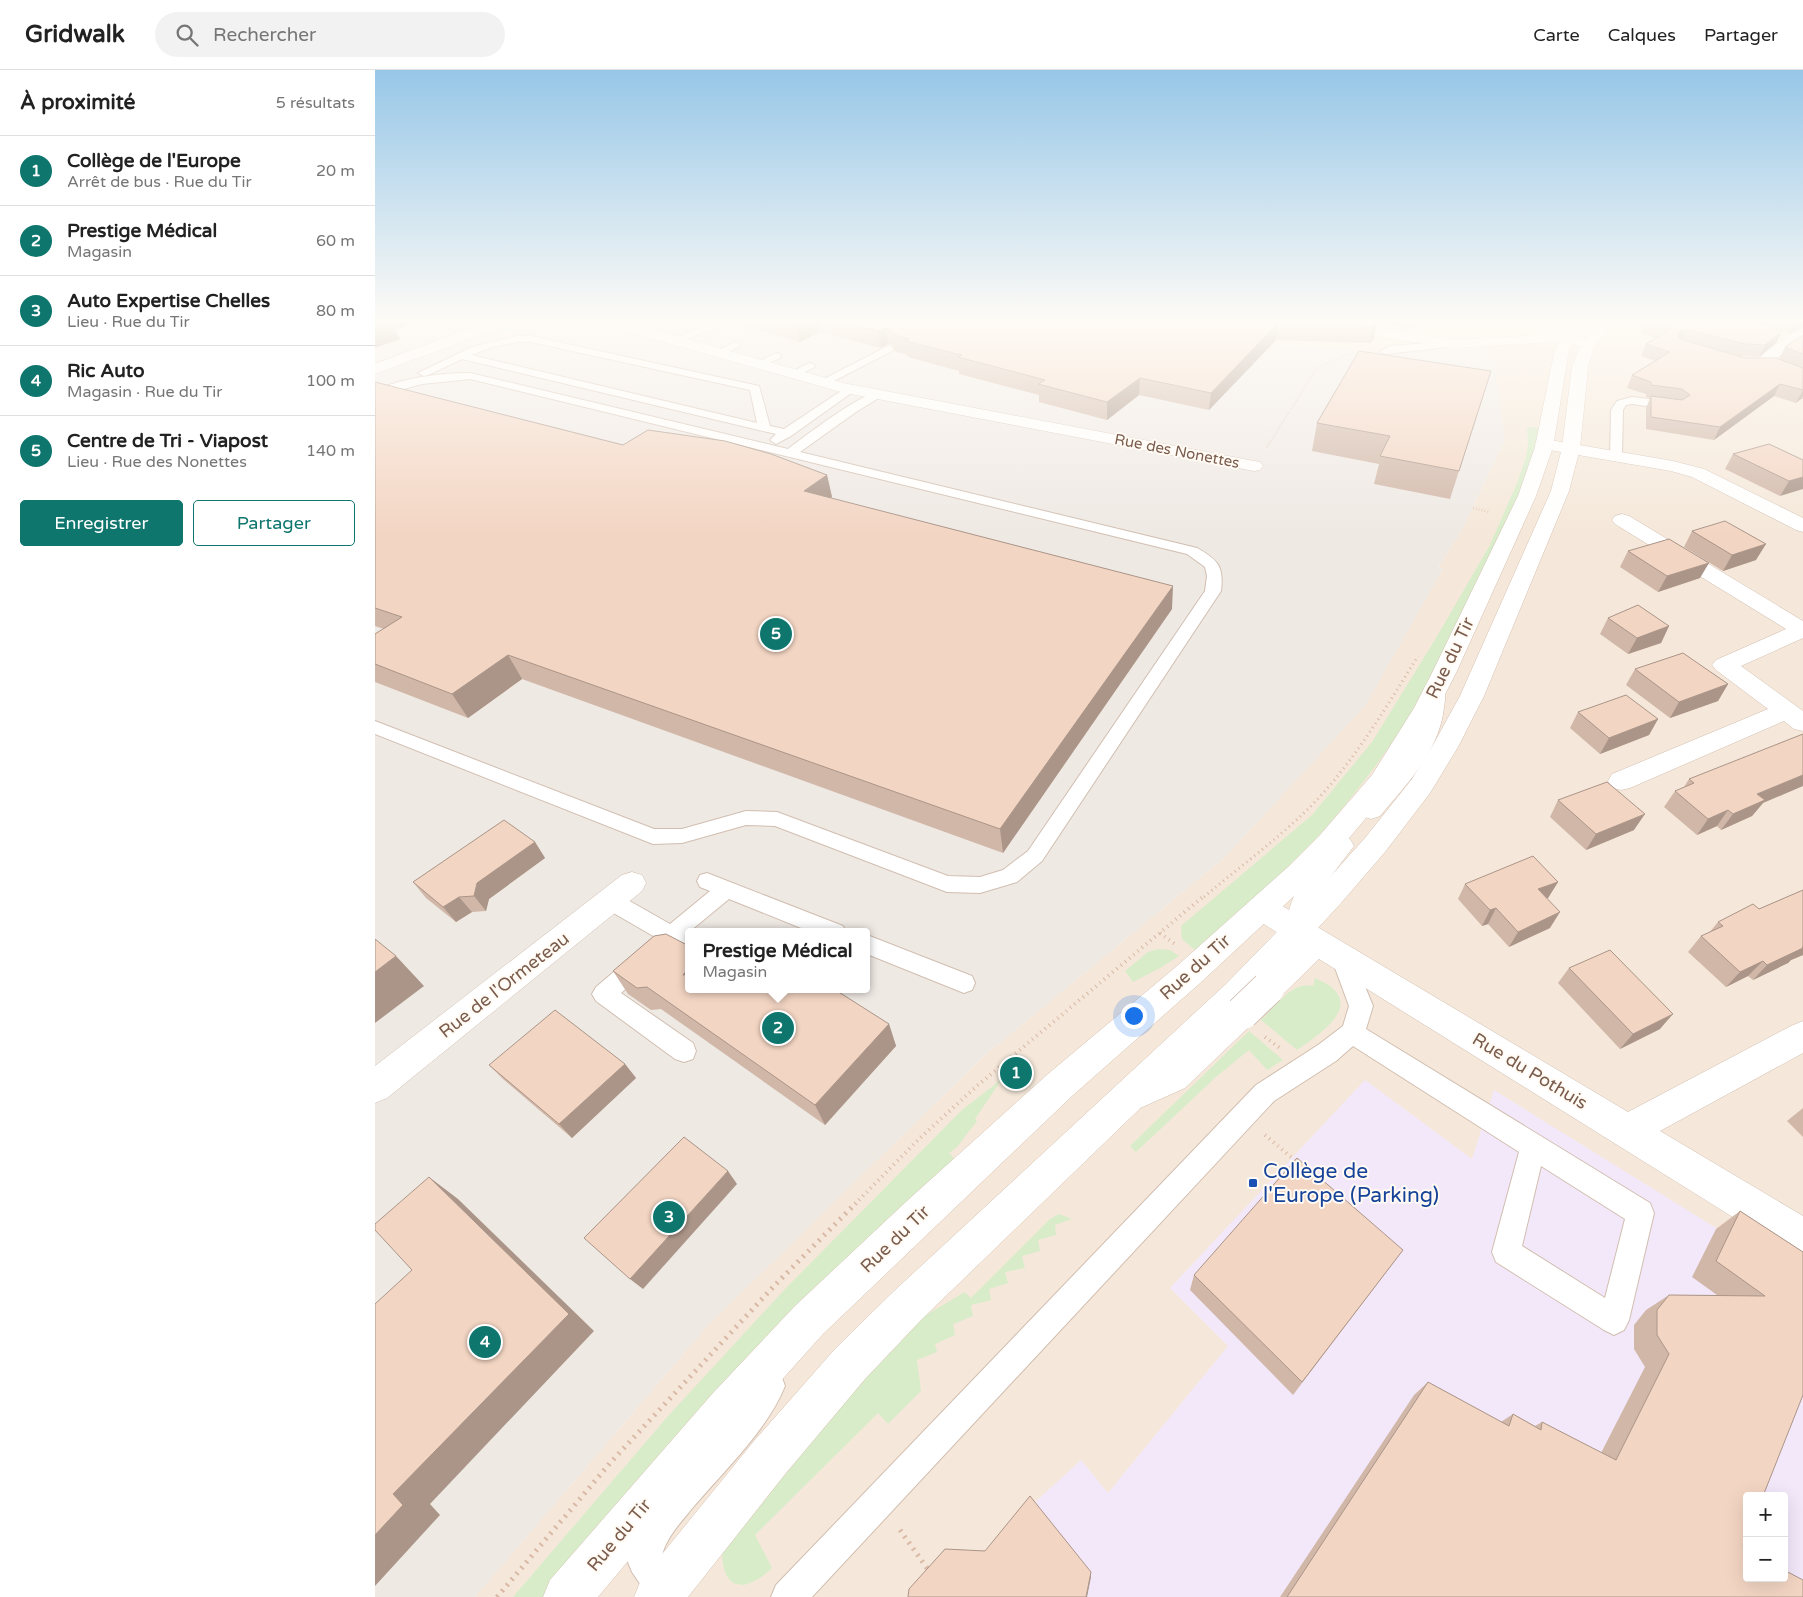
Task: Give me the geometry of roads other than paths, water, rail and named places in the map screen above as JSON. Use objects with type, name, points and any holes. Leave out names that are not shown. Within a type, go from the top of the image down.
[{"type":"street","name":"Rue des Nonettes","points":[[863,391],[1254,466]]},
{"type":"street","name":"Rue du Tir","points":[[567,1597],[728,1408],[809,1320],[921,1213],[1060,1085],[1188,975],[1298,876],[1381,782],[1461,639],[1527,496],[1544,444],[1553,391]]},
{"type":"street","name":"Rue du Tir","points":[[664,1594],[770,1457],[849,1364],[907,1306],[1237,994],[1319,943],[1375,845],[1421,786],[1445,747],[1493,650],[1560,491],[1571,448],[1578,391]]},
{"type":"street","points":[[1544,444],[1673,466],[1698,473],[1803,526]]},
{"type":"street","points":[[1623,520],[1803,630]]},
{"type":"street","points":[[1794,717],[1724,665],[1803,630]]},
{"type":"street","points":[[1128,1098],[1173,1078],[1268,988],[1319,943],[1315,876],[1407,767],[1430,724],[1434,690]]},
{"type":"street","points":[[1621,781],[1794,717]]},
{"type":"street","name":"Rue de l'Ormeteau","points":[[375,1087],[621,892]]},
{"type":"street","name":"Rue du Pothuis","points":[[1261,908],[1629,1130],[1803,1238]]},
{"type":"street","points":[[1629,1130],[1803,1036]]},
{"type":"lane","points":[[375,727],[653,836],[682,836],[746,818],[777,820],[947,884],[980,885],[1010,876],[1035,856],[1213,591],[1215,574],[1209,560],[1193,551],[534,391]]},
{"type":"lane","points":[[609,391],[787,433]]},
{"type":"lane","points":[[756,391],[764,428]]},
{"type":"lane","points":[[766,447],[848,391]]},
{"type":"lane","points":[[791,453],[852,409],[878,394]]},
{"type":"lane","points":[[1616,456],[1617,410],[1621,403],[1632,400],[1676,406]]},
{"type":"lane","points":[[688,928],[717,885],[825,928]]},
{"type":"lane","points":[[621,892],[680,939],[604,994],[684,1051]]},
{"type":"lane","points":[[788,1597],[1265,1093],[1319,1058],[1352,1033],[1359,1020],[1361,1006],[1319,943]]},
{"type":"lane","points":[[870,945],[964,983]]},
{"type":"lane","points":[[1352,1033],[1640,1213],[1614,1320],[1506,1252],[1533,1147]]},
{"type":"lane","points":[[664,1594],[644,1560],[648,1542],[670,1510],[755,1410],[809,1320]]},
{"type":"place","name":"Centre de Tri - Viapost","points":[[776,634]]},
{"type":"place","name":"Prestige Médical","points":[[778,1028]]},
{"type":"place","name":"Collège de l'Europe","points":[[1016,1073]]},
{"type":"place","name":"Collège de l'Europe (Parking)","points":[[1253,1183]]},
{"type":"place","name":"Auto Expertise Chelles","points":[[669,1217]]},
{"type":"place","name":"Ric Auto","points":[[485,1342]]}]
